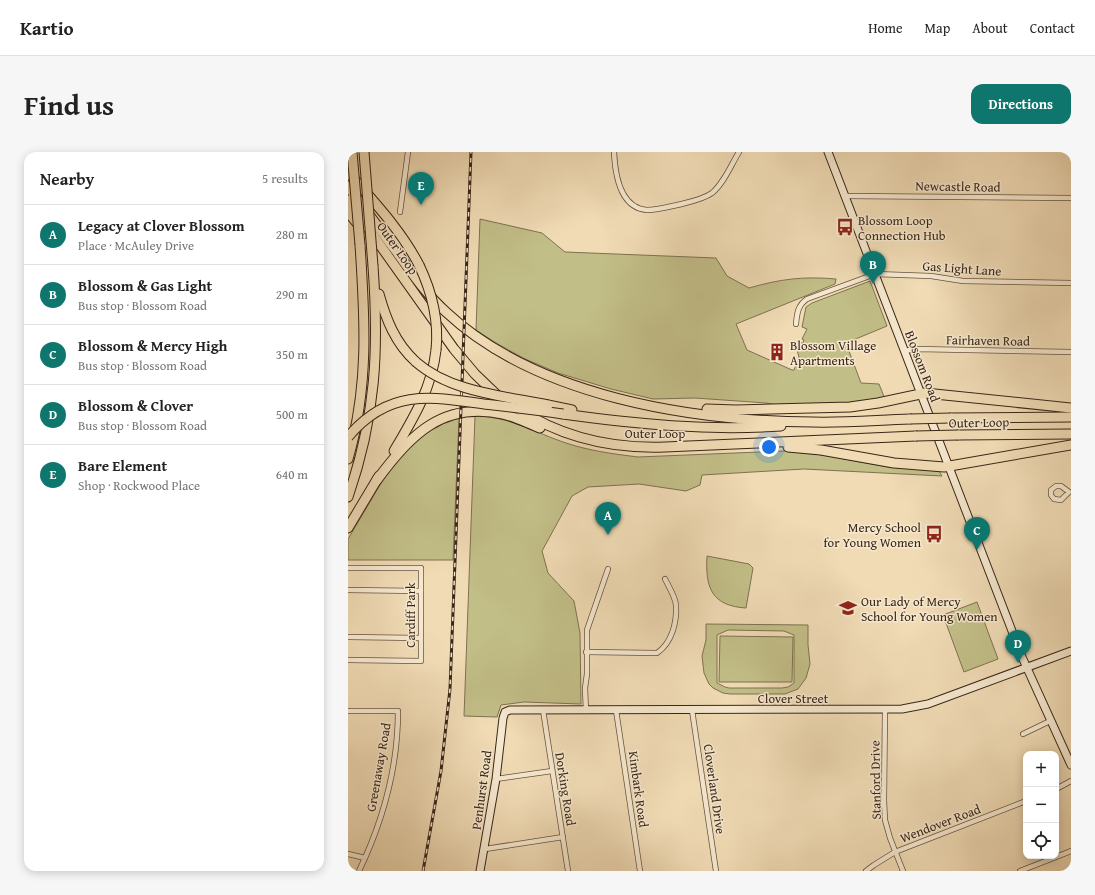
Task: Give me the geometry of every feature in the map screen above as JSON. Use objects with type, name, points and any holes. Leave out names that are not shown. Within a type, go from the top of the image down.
[{"type":"highway","points":[[348,459],[359,409],[364,360],[364,311],[352,152]]},
{"type":"highway","points":[[348,497],[364,443],[374,384],[376,328],[373,266],[364,152]]},
{"type":"highway","points":[[348,172],[387,216],[419,265],[428,287],[433,305],[436,330],[436,350],[432,372],[422,400],[413,419],[348,528]]},
{"type":"highway","points":[[348,177],[360,245]]},
{"type":"highway","name":"Outer Loop","points":[[348,186],[423,288],[439,306],[464,327],[498,350],[534,368],[587,389],[626,400],[674,410],[723,417],[803,422],[951,418],[1071,417]]},
{"type":"highway","name":"Outer Loop","points":[[348,200],[421,303],[470,368],[498,396],[518,410],[543,424],[565,433],[616,446],[648,448],[916,436],[1071,434]]},
{"type":"highway","points":[[348,212],[421,303]]},
{"type":"highway","points":[[373,266],[380,298],[388,324],[401,345],[416,362],[434,375],[455,384],[548,405],[640,423]]},
{"type":"highway","points":[[626,400],[705,409],[736,410],[859,406],[921,393],[1071,408]]},
{"type":"highway","points":[[348,437],[362,422],[382,409],[400,401],[420,398],[446,398],[563,414],[681,427],[729,428],[844,422]]},
{"type":"highway","points":[[376,480],[401,448],[418,433],[438,420],[459,414],[483,412],[502,414],[561,434],[592,441]]},
{"type":"highway","points":[[745,444],[806,448],[894,463],[949,467],[1071,445]]},
{"type":"street","points":[[400,212],[408,152]]},
{"type":"street","points":[[614,152],[622,192],[632,204],[646,210],[659,209],[693,201],[708,195],[720,184],[739,152]]},
{"type":"street","name":"Blossom Road","points":[[828,152],[1026,668],[1071,765]]},
{"type":"street","name":"Newcastle Road","points":[[845,196],[1071,198]]},
{"type":"street","points":[[796,324],[799,308],[802,302],[875,274]]},
{"type":"street","name":"Gas Light Lane","points":[[875,274],[931,276],[963,281],[1071,283]]},
{"type":"street","name":"Fairhaven Road","points":[[904,351],[917,349],[1071,352]]},
{"type":"street","name":"Cardiff Park","points":[[348,568],[421,568],[420,661],[348,660]]},
{"type":"street","points":[[586,711],[585,688],[587,674],[587,630],[608,569]]},
{"type":"street","points":[[586,652],[657,653],[663,649],[670,638],[675,623],[676,605],[672,592],[665,579]]},
{"type":"street","points":[[348,590],[421,591]]},
{"type":"street","points":[[348,637],[420,638]]},
{"type":"street","name":"Clover Street","points":[[505,712],[514,710],[885,710],[907,708],[922,705],[1071,651]]},
{"type":"street","name":"Dorking Road","points":[[543,710],[568,871]]},
{"type":"street","name":"Kimbark Road","points":[[616,710],[640,871]]},
{"type":"street","name":"Cloverland Drive","points":[[692,710],[716,871]]},
{"type":"street","name":"Stanford Drive","points":[[885,710],[884,812],[887,831],[903,871]]},
{"type":"street","name":"Greenaway Road","points":[[348,711],[398,711],[397,734],[389,788],[379,823],[365,858],[358,871]]},
{"type":"street","name":"Penhurst Road","points":[[480,871],[496,779],[505,712]]},
{"type":"street","points":[[1023,734],[1050,721]]},
{"type":"street","points":[[496,779],[552,771]]},
{"type":"street","points":[[1059,787],[1071,781]]},
{"type":"street","name":"Wendover Road","points":[[866,871],[895,852],[1023,802]]},
{"type":"street","points":[[485,848],[563,837]]},
{"type":"street","points":[[1020,871],[1029,869],[1071,851]]},
{"type":"street","points":[[348,854],[365,858]]},
{"type":"shaded area","points":[[480,219],[542,233],[565,252],[716,258],[727,276],[749,288],[771,282],[792,279],[836,279],[835,284],[736,324],[747,350],[792,370],[794,370],[799,357],[797,350],[801,343],[803,343],[804,340],[802,339],[807,329],[802,327],[806,307],[812,303],[870,281],[887,326],[846,343],[861,383],[879,384],[885,399],[871,402],[782,406],[766,403],[695,398],[653,399],[611,389],[558,373],[523,358],[476,330]]},
{"type":"shaded area","points":[[475,416],[510,422],[566,443],[584,448],[629,456],[638,457],[784,451],[823,455],[888,467],[939,471],[942,476],[804,469],[702,475],[700,485],[686,491],[639,484],[588,487],[572,496],[542,551],[548,573],[574,601],[580,633],[581,704],[524,702],[501,705],[497,717],[464,716]]},
{"type":"shaded area","points":[[459,418],[453,560],[348,560],[348,539],[383,480],[402,453],[427,431],[441,423]]},
{"type":"shaded area","points":[[707,556],[749,564],[753,568],[746,608],[734,607],[725,604],[713,593],[709,586],[707,577]]},
{"type":"shaded area","points":[[977,602],[998,659],[964,672],[943,615]]},
{"type":"shaded area","points":[[706,624],[808,625],[810,664],[806,678],[798,689],[785,694],[723,693],[713,688],[709,684],[704,673],[702,656],[706,640]],"holes":[[[728,630],[784,631],[794,635],[794,683],[788,687],[782,688],[729,688],[717,683],[717,635]]]},
{"type":"shaded area","points":[[720,636],[793,637],[792,682],[719,682]]},
{"type":"railway","points":[[423,871],[441,771],[450,689],[471,152]]},
{"type":"place","name":"Bare Element","points":[[421,205]]},
{"type":"place","name":"Blossom Loop Connection Hub","points":[[845,227]]},
{"type":"place","name":"Blossom & Gas Light","points":[[873,284]]},
{"type":"place","name":"Blossom Village Apartments","points":[[777,352]]},
{"type":"place","name":"Mercy School for Young Women","points":[[934,534]]},
{"type":"place","name":"Legacy at Clover Blossom","points":[[608,535]]},
{"type":"place","name":"Blossom & Mercy High","points":[[977,550]]},
{"type":"place","name":"Our Lady of Mercy School for Young Women","points":[[848,608]]},
{"type":"place","name":"Blossom & Clover","points":[[1018,663]]}]
